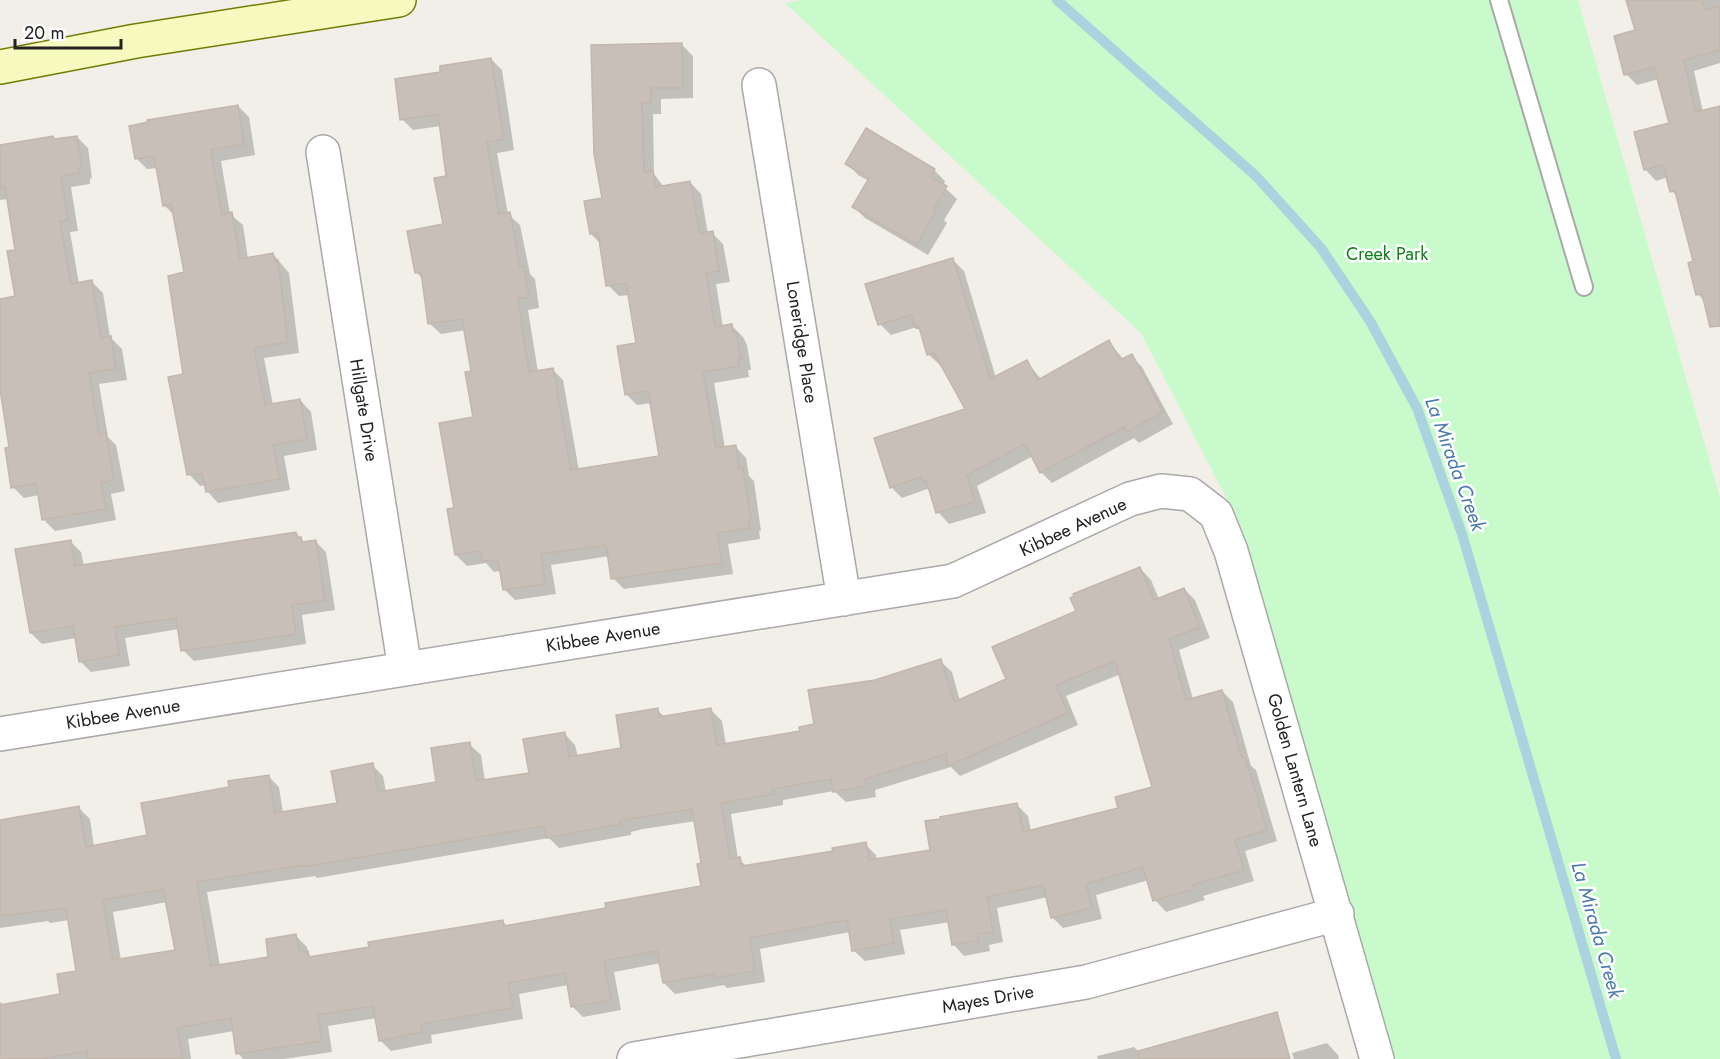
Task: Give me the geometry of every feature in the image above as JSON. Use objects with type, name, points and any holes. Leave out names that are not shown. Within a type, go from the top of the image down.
[{"type":"main road","points":[[0,67],[341,5],[399,0]]},
{"type":"street","name":"Loneridge Place","points":[[759,85],[844,599]]},
{"type":"street","name":"Hillgate Drive","points":[[323,152],[405,669]]},
{"type":"street","name":"Kibbee Avenue","points":[[0,734],[953,581],[1130,499],[1161,491],[1190,494]]},
{"type":"street","name":"Golden Lantern Lane","points":[[1190,494],[1216,514],[1231,551],[1377,1059]]},
{"type":"street","name":"Mayes Drive","points":[[634,1059],[1086,982],[1337,914]]},
{"type":"lane","points":[[1499,0],[1584,287]]},
{"type":"green space","name":"Creek Park","points":[[801,0],[1578,0],[1720,497],[1720,1059],[1395,1059],[1232,509],[1141,333],[785,3]]},
{"type":"building","points":[[1626,0],[1702,0],[1705,10],[1720,6],[1720,50],[1684,60],[1696,112],[1720,106],[1720,326],[1710,327],[1702,294],[1696,295],[1688,263],[1693,261],[1675,191],[1670,192],[1663,165],[1644,170],[1634,132],[1669,123],[1654,67],[1624,75],[1614,36],[1635,30]]},
{"type":"building","points":[[682,43],[683,88],[651,88],[651,103],[642,103],[644,172],[653,171],[656,187],[690,181],[700,233],[713,231],[719,271],[706,273],[715,327],[732,324],[733,332],[736,332],[741,359],[738,359],[739,366],[703,372],[716,448],[736,445],[739,469],[743,468],[751,520],[748,520],[749,528],[717,533],[722,563],[611,579],[606,545],[541,554],[545,584],[503,590],[498,560],[482,561],[480,551],[455,555],[447,509],[454,508],[439,423],[473,417],[465,372],[471,371],[462,319],[428,324],[421,272],[415,273],[407,231],[443,224],[434,178],[446,176],[438,114],[400,120],[395,79],[440,72],[440,66],[491,58],[504,139],[487,142],[499,214],[510,212],[520,267],[524,267],[529,297],[518,299],[529,372],[553,368],[571,470],[659,456],[648,391],[625,395],[617,346],[636,343],[626,283],[606,286],[598,233],[590,234],[584,201],[602,198],[594,154],[591,45]]},
{"type":"building","points":[[238,105],[244,144],[211,150],[222,214],[232,212],[240,259],[273,253],[275,261],[278,260],[288,342],[254,348],[265,405],[300,399],[307,439],[273,445],[280,479],[206,492],[202,473],[187,475],[168,377],[183,374],[168,276],[184,272],[171,204],[163,206],[154,156],[135,159],[129,126],[148,122],[147,120]]},
{"type":"building","points":[[866,128],[935,169],[930,177],[947,186],[917,245],[852,207],[869,178],[845,164]]},
{"type":"building","points":[[53,136],[54,139],[77,136],[82,168],[79,168],[80,173],[61,176],[68,220],[60,221],[71,284],[92,280],[101,338],[111,336],[116,369],[89,373],[99,434],[106,433],[114,480],[101,483],[106,509],[42,520],[36,483],[11,488],[5,448],[9,447],[0,389],[0,299],[15,296],[7,251],[15,250],[5,187],[0,188],[0,145]]},
{"type":"building","points":[[953,258],[990,379],[1027,360],[1038,380],[1109,340],[1120,360],[1132,354],[1163,412],[1127,432],[1124,427],[1040,473],[1025,444],[967,475],[975,502],[936,513],[926,480],[922,481],[921,477],[890,488],[874,438],[965,409],[934,353],[927,355],[919,327],[916,328],[911,315],[878,325],[865,284]]},
{"type":"building","points":[[296,532],[297,538],[301,537],[302,542],[316,540],[325,600],[292,605],[296,634],[181,651],[176,618],[115,627],[119,655],[79,662],[73,626],[30,633],[15,549],[71,540],[75,566]]},
{"type":"building","points":[[1140,567],[1154,600],[1184,588],[1200,627],[1169,639],[1186,700],[1222,690],[1267,830],[1235,840],[1244,870],[1193,885],[1194,889],[1153,901],[1143,867],[1086,884],[1092,908],[1051,918],[1043,885],[987,897],[993,932],[978,934],[979,940],[952,945],[946,910],[890,919],[894,943],[852,951],[847,920],[750,938],[755,971],[714,978],[714,974],[663,983],[657,951],[604,961],[611,1000],[571,1007],[565,973],[508,983],[513,1008],[421,1024],[422,1032],[379,1041],[373,1006],[318,1015],[322,1041],[236,1054],[231,1018],[177,1028],[183,1059],[88,1059],[87,1051],[42,1059],[0,1059],[0,1005],[60,994],[57,974],[76,971],[66,908],[0,916],[0,820],[79,806],[86,847],[147,835],[141,803],[229,787],[228,781],[269,775],[275,813],[337,803],[331,771],[373,763],[378,792],[436,782],[431,748],[470,742],[476,781],[529,773],[523,739],[565,732],[569,757],[621,748],[616,715],[658,708],[659,717],[711,708],[717,745],[800,731],[799,727],[814,724],[808,690],[875,680],[941,659],[954,702],[1006,679],[992,647],[1076,611],[1070,598],[1074,596],[1073,594]],"holes":[[[1115,661],[1152,787],[1115,797],[1118,808],[1023,832],[1017,803],[940,817],[940,819],[925,821],[930,850],[869,860],[866,842],[832,848],[833,851],[742,866],[740,857],[730,859],[721,803],[773,794],[772,789],[831,779],[833,792],[866,786],[865,779],[946,754],[948,766],[1068,713],[1056,685]],[[692,809],[701,863],[697,864],[701,886],[605,903],[606,908],[504,926],[503,920],[368,942],[369,947],[309,957],[308,951],[299,952],[296,934],[266,939],[268,957],[211,966],[197,882],[304,865],[304,867],[544,826],[547,838],[621,824],[620,821]],[[163,889],[175,950],[113,960],[103,900]]]},
{"type":"building","points":[[1277,1012],[1290,1059],[1139,1059],[1138,1051]]},
{"type":"waterway","name":"La Mirada Creek","points":[[1057,0],[1256,176],[1321,248],[1370,321],[1417,408],[1462,534],[1616,1059]]}]
